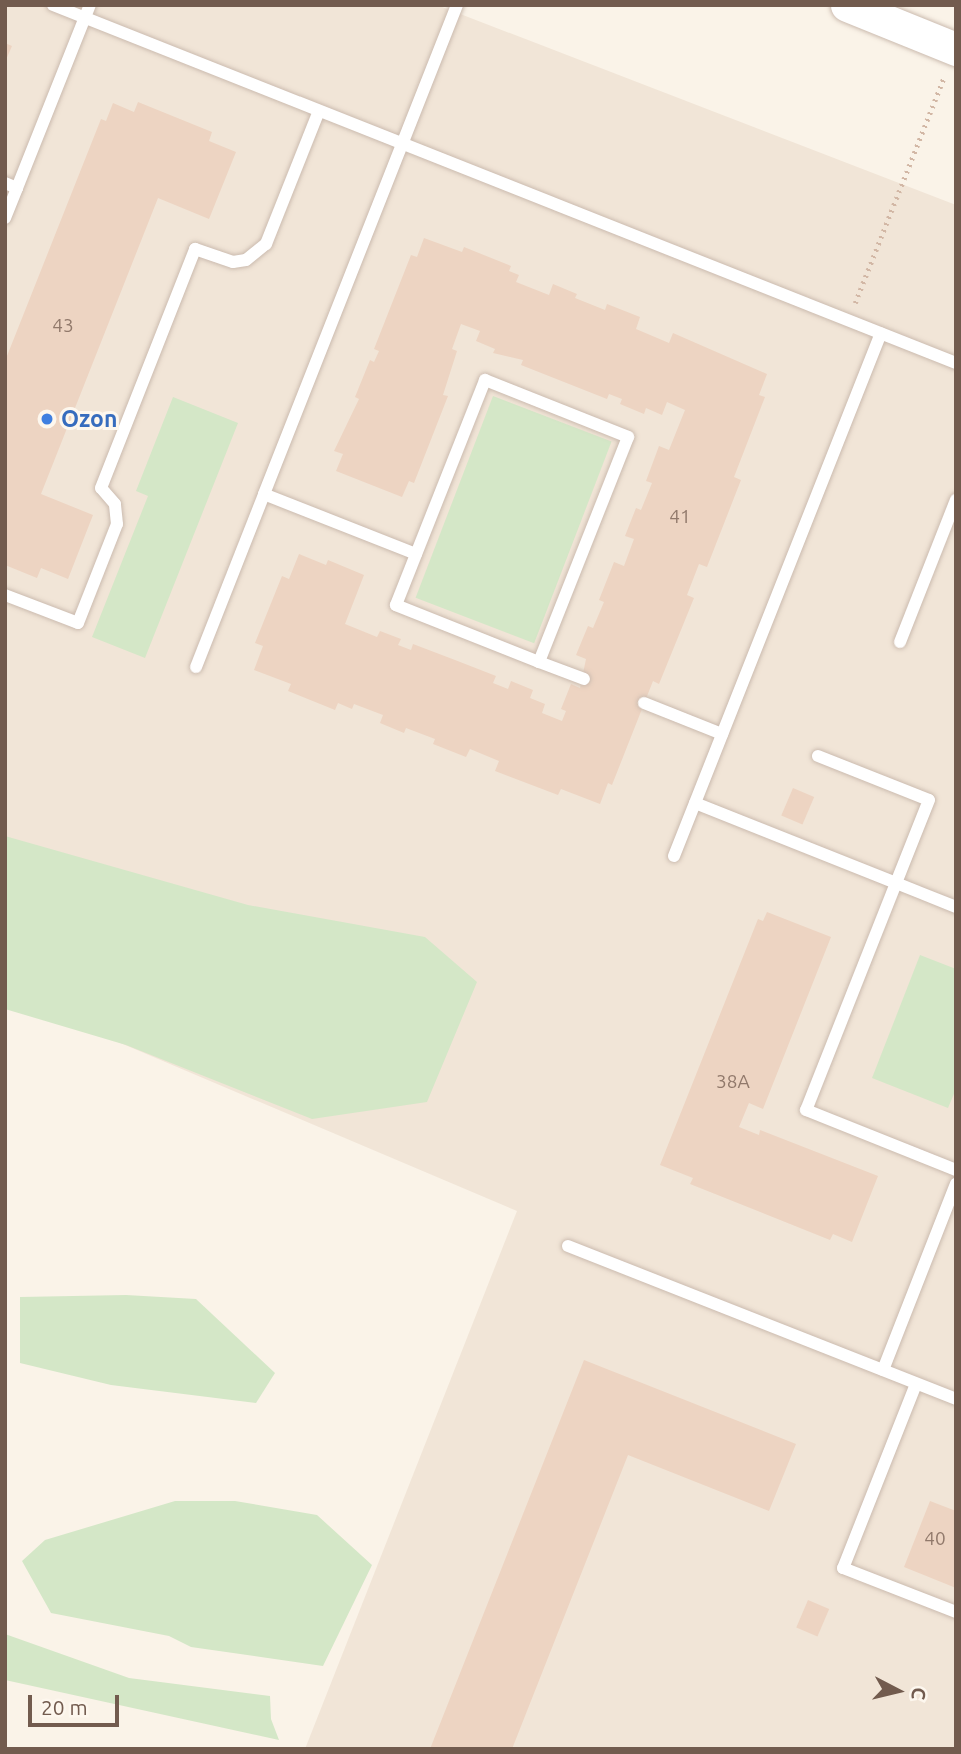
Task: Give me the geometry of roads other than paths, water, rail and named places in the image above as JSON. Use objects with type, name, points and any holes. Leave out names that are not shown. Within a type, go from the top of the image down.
[{"type":"main road","points":[[847,5],[897,20],[955,49]]},
{"type":"lane","points":[[53,5],[87,12],[319,111],[956,363]]},
{"type":"lane","points":[[195,667],[457,5]]},
{"type":"lane","points":[[5,218],[11,185],[87,12]]},
{"type":"lane","points":[[5,595],[78,623],[117,524],[115,504],[101,488],[195,250],[233,262],[247,260],[266,244],[319,111]]},
{"type":"lane","points":[[674,856],[881,333]]},
{"type":"lane","points":[[539,662],[628,437],[485,380],[396,605],[539,662],[583,679]]},
{"type":"lane","points":[[264,494],[416,554]]},
{"type":"lane","points":[[900,642],[956,500]]},
{"type":"lane","points":[[644,703],[722,734]]},
{"type":"lane","points":[[818,756],[929,800],[806,1110],[956,1170]]},
{"type":"lane","points":[[695,803],[956,907]]},
{"type":"lane","points":[[883,1370],[956,1184]]},
{"type":"lane","points":[[568,1246],[956,1399]]},
{"type":"lane","points":[[916,1384],[844,1568],[956,1612]]},
{"type":"place","name":"Ozon","points":[[47,419]]}]
